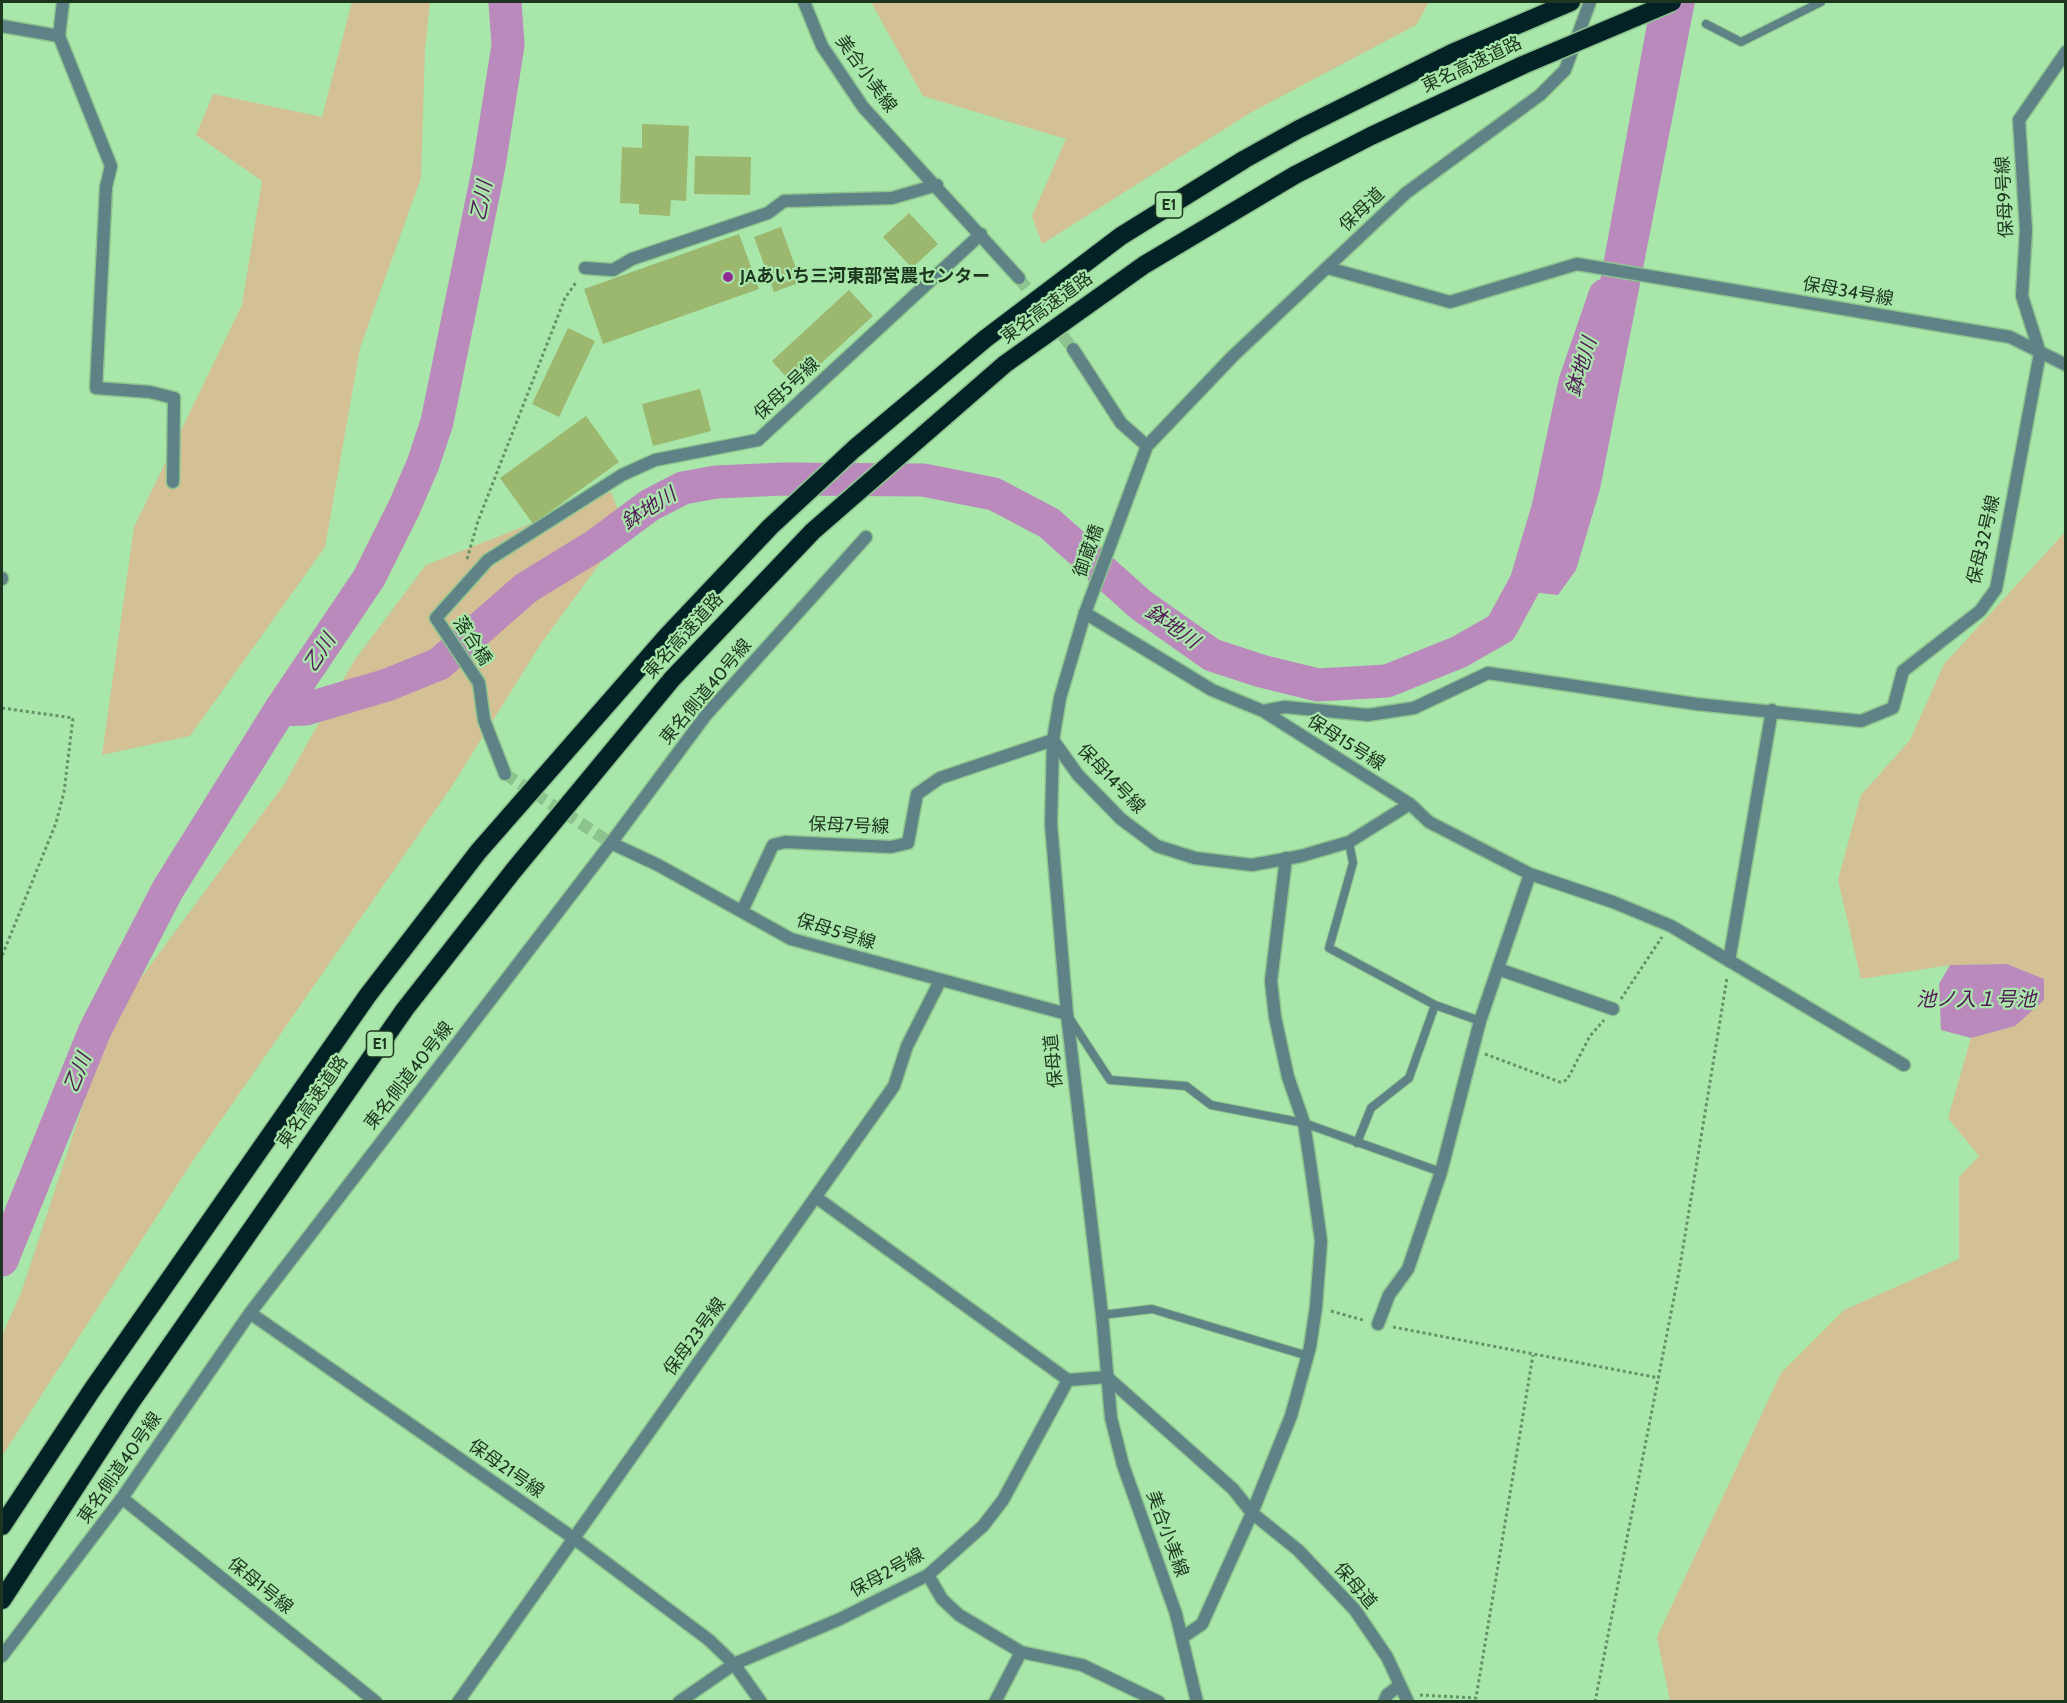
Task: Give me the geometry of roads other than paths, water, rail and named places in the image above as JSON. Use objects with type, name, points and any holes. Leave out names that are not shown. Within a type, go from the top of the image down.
[{"type":"highway","name":"東名高速道路","points":[[2,1526],[92,1390],[368,995],[478,852],[666,636],[770,526],[854,449],[1055,284],[1180,198],[1245,159],[1377,88],[1523,21],[1571,2]]},
{"type":"highway","name":"東名高速道路","points":[[2,1600],[131,1402],[405,1009],[514,870],[672,679],[813,531],[1005,364],[1075,312],[1154,259],[1295,175],[1371,136],[1523,65],[1672,2]]},
{"type":"street","points":[[63,2],[59,36],[111,166],[106,187],[96,388],[150,392],[174,398],[173,482]]},
{"type":"street","name":"美合小美線","points":[[804,2],[822,46],[863,107],[1020,278]]},
{"type":"street","name":"保母道","points":[[1147,446],[1233,356],[1406,193],[1540,95],[1565,70],[1590,2]]},
{"type":"street","points":[[2,26],[59,36]]},
{"type":"street","name":"保母9号線","points":[[2040,353],[2022,296],[2026,230],[2019,120],[2066,52]]},
{"type":"street","points":[[585,268],[613,270],[632,259],[768,213],[784,201],[892,198],[937,185]]},
{"type":"street","name":"保母5号線","points":[[436,618],[488,560],[622,475],[655,460],[758,440],[981,234]]},
{"type":"street","name":"保母34号線","points":[[1328,268],[1450,302],[1577,264],[2010,337],[2040,353]]},
{"type":"street","points":[[1073,349],[1121,423],[1147,446]]},
{"type":"street","points":[[2040,353],[2066,365]]},
{"type":"street","name":"保母32号線","points":[[1772,710],[1861,721],[1893,708],[1903,671],[1980,611],[1995,589],[2040,353]]},
{"type":"street","name":"御蔵橋","points":[[1085,614],[1147,446]]},
{"type":"street","name":"東名側道40号線","points":[[2,1656],[122,1498],[249,1313],[611,843],[706,714],[866,537]]},
{"type":"street","name":"保母道","points":[[1085,614],[1060,698],[1053,740],[1052,824],[1067,1014],[1102,1315],[1107,1377],[1233,1489],[1252,1513],[1298,1550],[1355,1610],[1388,1657],[1404,1693]]},
{"type":"street","name":"保母15号線","points":[[1085,614],[1212,690],[1263,711],[1410,804],[1429,822],[1530,874],[1613,902],[1671,926],[1904,1065]]},
{"type":"street","name":"落合橋","points":[[436,618],[479,683],[484,720],[505,774]]},
{"type":"street","points":[[1263,711],[1285,707],[1368,715],[1414,708],[1488,673],[1695,704],[1772,710],[1730,961]]},
{"type":"street","name":"保母14号線","points":[[1053,740],[1078,775],[1121,819],[1156,846],[1195,858],[1252,865],[1302,856],[1349,842],[1410,804]]},
{"type":"street","name":"保母7号線","points":[[742,911],[772,845],[785,842],[891,847],[908,843],[917,794],[940,778],[1053,740]]},
{"type":"street","name":"保母5号線","points":[[611,843],[658,865],[791,939],[1067,1014]]},
{"type":"street","points":[[1183,1637],[1202,1624],[1252,1513],[1291,1416],[1308,1356],[1316,1307],[1321,1241],[1304,1123],[1288,1077],[1275,1017],[1271,981],[1286,858]]},
{"type":"street","points":[[1378,1324],[1389,1294],[1408,1269],[1441,1172],[1480,1021],[1530,874]]},
{"type":"street","points":[[1498,969],[1613,1009]]},
{"type":"street","name":"保母23号線","points":[[458,1701],[572,1538],[817,1198],[894,1086],[907,1046],[940,981]]},
{"type":"street","points":[[817,1198],[1068,1380],[1107,1377]]},
{"type":"street","name":"保母21号線","points":[[249,1313],[572,1538],[709,1640],[734,1664],[761,1701]]},
{"type":"street","name":"美合小美線","points":[[1107,1377],[1111,1418],[1123,1465],[1183,1637],[1197,1701]]},
{"type":"street","name":"保母2号線","points":[[679,1701],[734,1664],[840,1618],[928,1575],[983,1526],[1003,1500],[1068,1380]]},
{"type":"street","name":"保母1号線","points":[[122,1498],[376,1701]]},
{"type":"street","points":[[928,1575],[942,1599],[959,1615],[1021,1652],[1082,1665],[1158,1701]]},
{"type":"street","points":[[995,1701],[1021,1652]]},
{"type":"street","points":[[1384,1701],[1387,1695],[1404,1693]]},
{"type":"lane","points":[[1706,24],[1741,42],[1821,2]]},
{"type":"lane","points":[[1349,842],[1353,863],[1329,948],[1435,1005],[1480,1021]]},
{"type":"lane","points":[[1357,1143],[1371,1108],[1409,1078],[1435,1005]]},
{"type":"lane","points":[[1067,1014],[1110,1080],[1186,1086],[1211,1105],[1304,1123],[1441,1172]]},
{"type":"lane","points":[[1102,1315],[1152,1309],[1308,1356]]},
{"type":"water","points":[[1651,2],[1695,2],[1600,489],[1576,570],[1558,595],[1513,590],[1565,473]]},
{"type":"water","name":"池ノ入１号池","points":[[2007,964],[2044,979],[2044,1000],[2015,1026],[1971,1038],[1941,1030],[1939,984],[1950,965]]},
{"type":"waterway","name":"乙川","points":[[2,1260],[95,1030],[168,889],[280,710],[369,578],[423,464],[437,422],[489,166],[508,45],[505,2]]},
{"type":"waterway","name":"鉢地川","points":[[280,710],[306,709],[387,685],[439,664],[526,588],[596,545],[650,505],[683,488],[716,482],[784,479],[923,480],[994,494],[1049,523],[1141,605],[1212,655],[1261,671],[1318,685],[1387,681],[1459,652],[1501,628],[1526,582],[1548,508],[1575,382],[1605,295]]},
{"type":"waterway","name":"乙川","points":[[2,1247],[6,1250]]},
{"type":"tunnel","points":[[1019,278],[1073,349]]},
{"type":"tunnel","points":[[505,774],[611,843]]},
{"type":"place","name":"JAあいち三河東部営農センター","points":[[728,277]]}]
